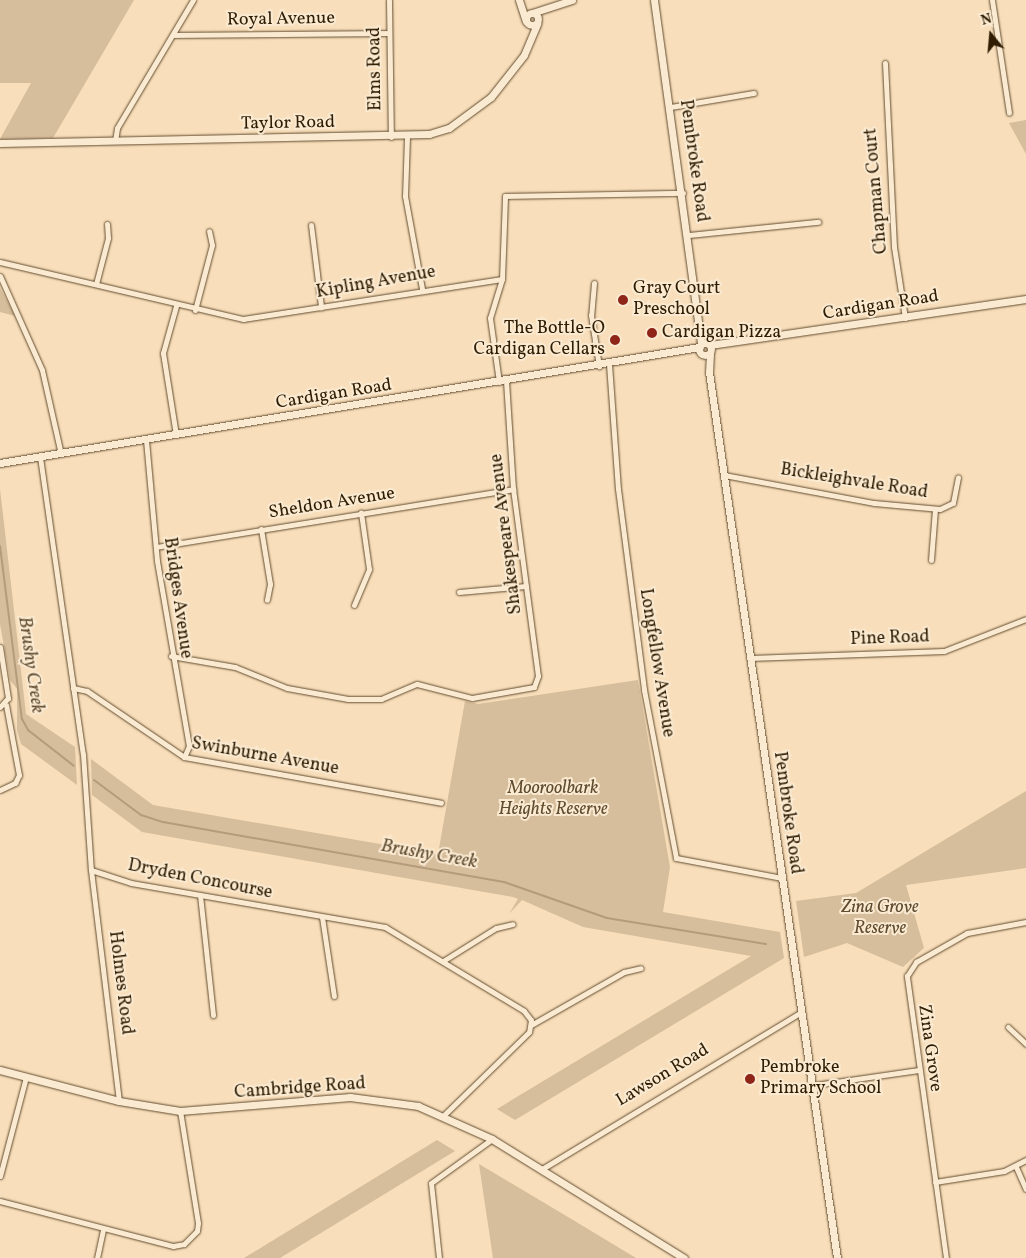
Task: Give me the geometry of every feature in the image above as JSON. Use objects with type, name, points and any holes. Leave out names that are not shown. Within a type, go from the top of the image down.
[{"type":"street","points":[[115,141],[117,128],[193,0]]},
{"type":"street","name":"Elms Road","points":[[389,0],[391,137]]},
{"type":"street","points":[[519,0],[532,37]]},
{"type":"street","name":"Taylor Road","points":[[532,13],[548,10],[572,0]]},
{"type":"street","name":"Pembroke Road","points":[[654,0],[801,1012],[814,1085],[837,1258]]},
{"type":"street","points":[[992,0],[1010,113]]},
{"type":"street","points":[[523,9],[532,13],[538,22]]},
{"type":"street","name":"Taylor Road","points":[[0,143],[407,138],[449,128],[470,115],[507,78],[532,37],[538,22],[548,10]]},
{"type":"street","points":[[526,22],[532,13]]},
{"type":"street","points":[[526,22],[538,22]]},
{"type":"street","name":"Royal Avenue","points":[[173,35],[389,33]]},
{"type":"street","name":"Chapman Court","points":[[885,63],[894,247],[905,318]]},
{"type":"street","points":[[670,107],[754,93]]},
{"type":"street","points":[[407,138],[406,196],[422,289]]},
{"type":"street","points":[[502,279],[505,196],[683,193]]},
{"type":"street","points":[[689,235],[818,222]]},
{"type":"street","points":[[96,284],[108,238],[107,224]]},
{"type":"street","points":[[310,226],[321,307]]},
{"type":"street","points":[[195,310],[212,245],[209,231]]},
{"type":"street","name":"Kipling Avenue","points":[[0,262],[96,284],[176,306],[243,319],[422,289],[502,279]]},
{"type":"street","points":[[0,276],[42,370],[61,454]]},
{"type":"street","name":"Shakespeare Avenue","points":[[171,656],[235,667],[287,688],[348,698],[381,699],[417,684],[482,698],[539,682],[513,489],[503,382],[490,318],[502,279]]},
{"type":"street","points":[[594,283],[591,316],[599,366]]},
{"type":"street","name":"Cardigan Road","points":[[0,463],[176,436],[672,354],[1026,299]]},
{"type":"street","points":[[176,306],[163,353],[176,436]]},
{"type":"street","name":"Longfellow Avenue","points":[[610,364],[618,489],[644,690],[676,858],[782,878]]},
{"type":"street","name":"Bridges Avenue","points":[[146,440],[156,547],[171,656],[189,746],[184,757]]},
{"type":"street","points":[[40,457],[73,688],[91,870]]},
{"type":"street","name":"Bickleighvale Road","points":[[724,476],[874,503],[935,508],[953,503],[958,478]]},
{"type":"street","name":"Sheldon Avenue","points":[[156,547],[513,489]]},
{"type":"street","points":[[931,560],[935,508]]},
{"type":"street","points":[[354,605],[369,569],[361,513]]},
{"type":"street","points":[[261,530],[270,584],[267,600]]},
{"type":"street","points":[[459,592],[526,586]]},
{"type":"street","name":"Pine Road","points":[[750,658],[944,652],[1026,620]]},
{"type":"street","points":[[0,647],[3,706],[19,774],[15,783],[0,790]]},
{"type":"street","name":"Swinburne Avenue","points":[[73,688],[87,691],[184,757],[441,803]]},
{"type":"street","name":"Dryden Concourse","points":[[91,870],[131,883],[390,929],[524,1011],[531,1025]]},
{"type":"street","name":"Holmes Road","points":[[91,870],[120,1101]]},
{"type":"street","points":[[200,895],[213,1015]]},
{"type":"street","points":[[322,916],[334,996]]},
{"type":"street","name":"Zina Grove","points":[[946,1258],[906,986],[912,967],[967,933],[1026,922]]},
{"type":"street","points":[[443,961],[496,928],[513,924]]},
{"type":"street","points":[[444,1115],[526,1035],[531,1025],[624,972],[641,968]]},
{"type":"street","name":"Lawson Road","points":[[542,1169],[801,1012]]},
{"type":"street","points":[[1008,1027],[1026,1044]]},
{"type":"street","name":"Cambridge Road","points":[[0,1070],[120,1101],[180,1111],[350,1097],[397,1101],[444,1115],[492,1139],[684,1258]]},
{"type":"street","points":[[814,1085],[918,1070]]},
{"type":"street","points":[[0,1176],[26,1077]]},
{"type":"street","points":[[0,1201],[173,1246],[184,1244],[197,1231],[180,1111]]},
{"type":"street","points":[[439,1258],[431,1183],[492,1139]]},
{"type":"street","points":[[935,1182],[1016,1167],[1026,1160]]},
{"type":"street","points":[[1016,1167],[1026,1189]]},
{"type":"street","points":[[97,1258],[104,1229]]},
{"type":"green space","points":[[0,0],[134,0],[53,138],[0,139],[31,83],[0,83]]},
{"type":"green space","points":[[1026,120],[1026,154],[1009,123]]},
{"type":"green space","points":[[0,288],[15,316],[0,312]]},
{"type":"green space","points":[[0,489],[26,714],[75,747],[77,785],[21,744],[17,730],[17,689],[10,680],[0,624]]},
{"type":"green space","name":"Mooroolbark Heights Reserve","points":[[638,680],[670,867],[663,912],[780,932],[784,958],[515,1120],[497,1109],[751,956],[583,927],[522,900],[509,914],[518,899],[513,897],[142,832],[92,795],[91,759],[153,805],[438,854],[465,701],[478,704]]},
{"type":"green space","name":"Zina Grove Reserve","points":[[1026,791],[1026,868],[906,885],[924,948],[903,967],[847,943],[804,957],[796,901],[856,893]]},
{"type":"green space","points":[[437,1140],[455,1151],[280,1258],[244,1258]]},
{"type":"green space","points":[[479,1164],[568,1217],[636,1258],[493,1258]]},
{"type":"waterway","name":"Brushy Creek","points":[[0,546],[22,719],[28,730],[74,766]]},
{"type":"waterway","name":"Brushy Creek","points":[[94,780],[141,815],[163,822],[504,882],[607,918],[766,944]]},
{"type":"place","name":"Gray Court Preschool","points":[[623,300]]},
{"type":"place","name":"Cardigan Pizza","points":[[652,333]]},
{"type":"place","name":"The Bottle-O Cardigan Cellars","points":[[615,340]]},
{"type":"place","name":"Pembroke Primary School","points":[[750,1079]]}]
